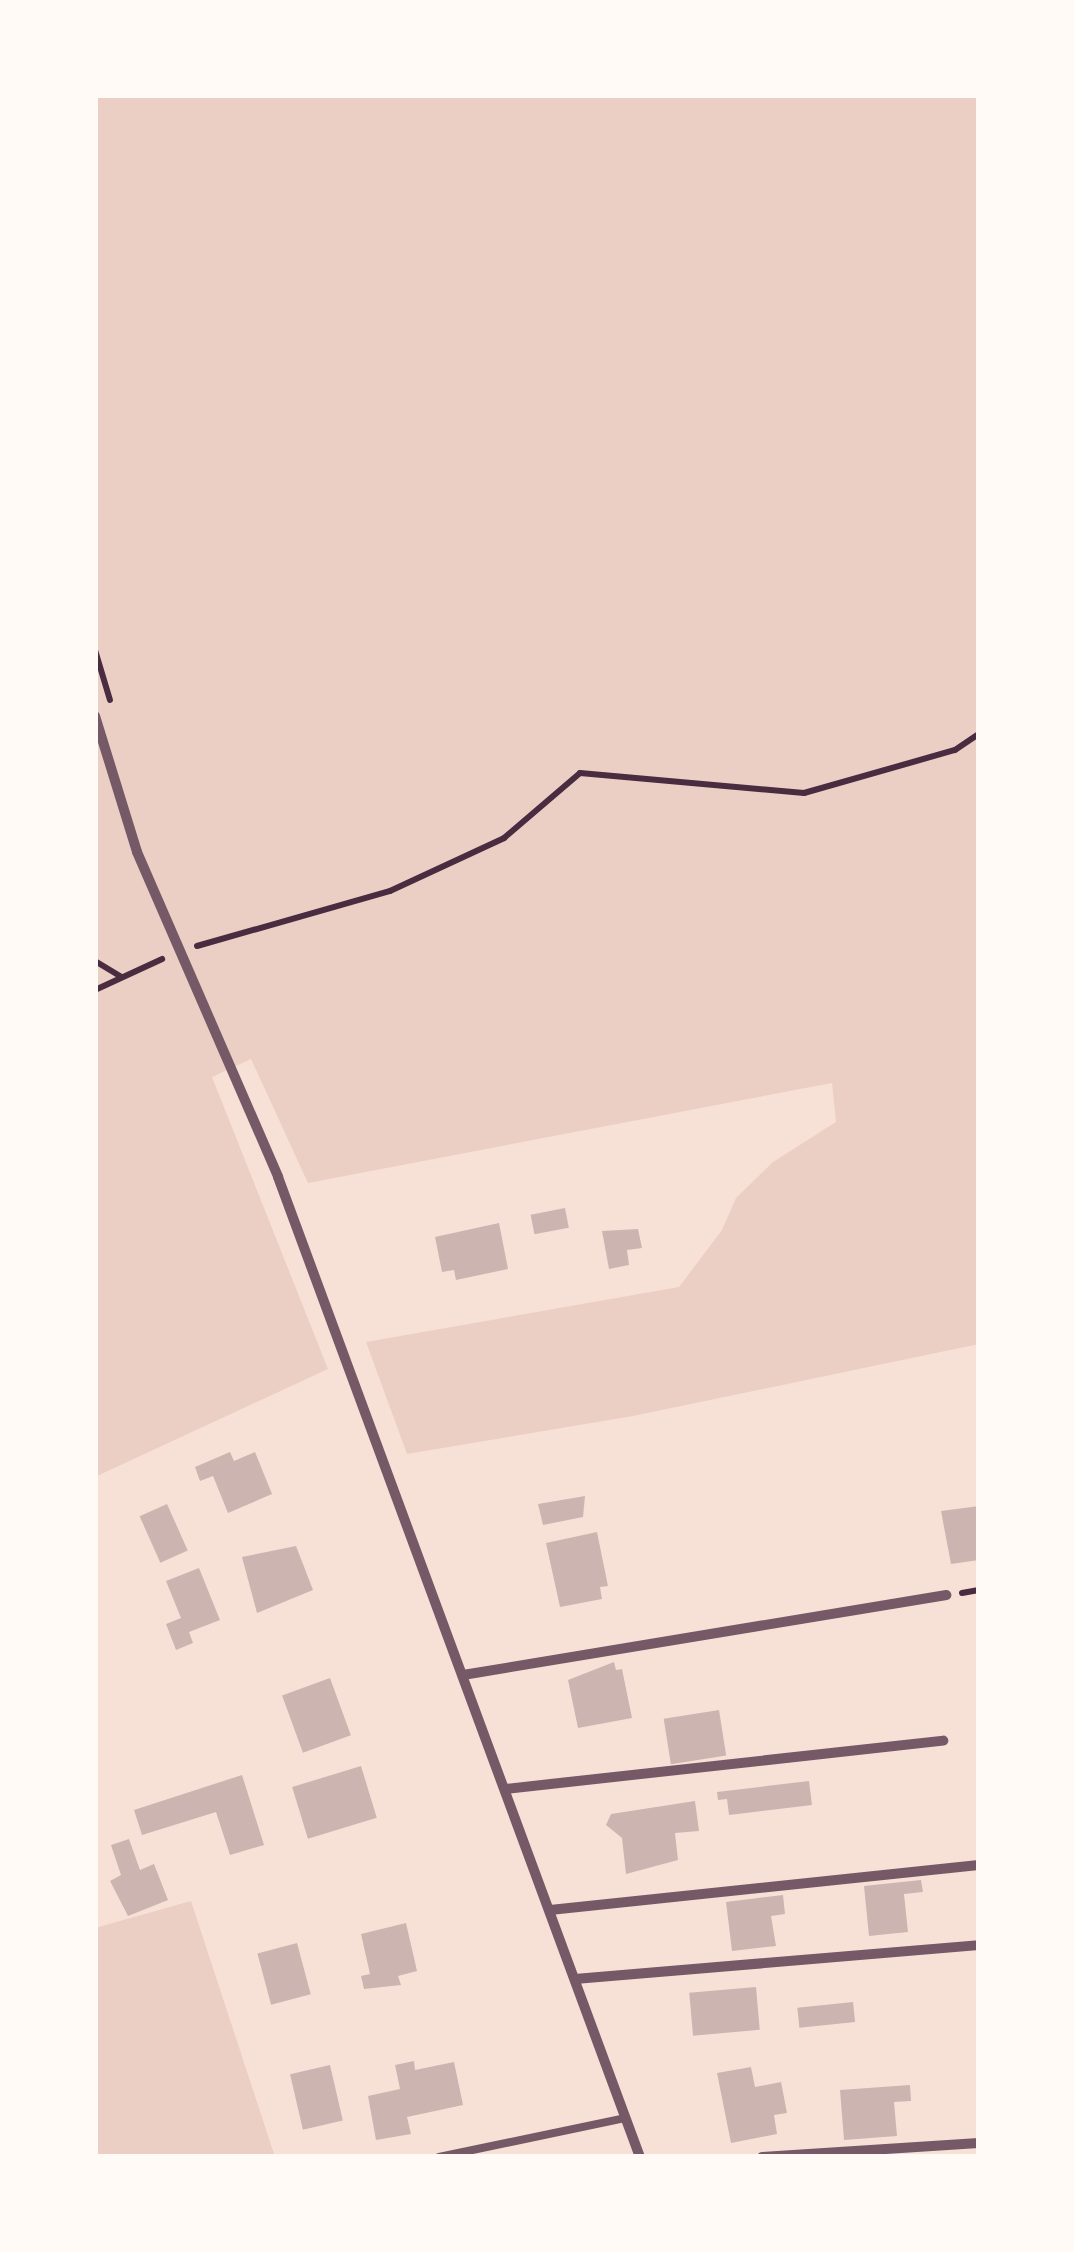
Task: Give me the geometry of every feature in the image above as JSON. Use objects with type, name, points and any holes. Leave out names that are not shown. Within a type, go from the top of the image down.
[{"type":"street","points":[[95,716],[136,852],[278,1177],[640,2157]]},
{"type":"street","points":[[463,1675],[946,1596]]},
{"type":"street","points":[[505,1789],[943,1741]]},
{"type":"street","points":[[550,1910],[979,1865]]},
{"type":"street","points":[[575,1979],[979,1945]]},
{"type":"street","points":[[762,2157],[979,2143]]},
{"type":"lane","points":[[439,2157],[626,2118]]},
{"type":"path","points":[[95,990],[178,953],[390,891],[504,838],[580,773],[804,793],[955,750],[979,734]]},
{"type":"path","points":[[95,961],[122,977]]},
{"type":"shaded area","points":[[95,95],[979,95],[979,1344],[633,1416],[407,1454],[366,1342],[679,1287],[722,1230],[736,1198],[773,1162],[836,1122],[832,1083],[308,1183],[251,1059],[212,1077],[328,1369],[95,1477]]},
{"type":"shaded area","points":[[191,1901],[275,2157],[95,2157],[95,1928]]},
{"type":"building","points":[[565,1208],[569,1228],[534,1234],[531,1215]]},
{"type":"building","points":[[499,1223],[508,1269],[456,1280],[454,1270],[442,1272],[435,1237]]},
{"type":"building","points":[[638,1229],[642,1248],[627,1250],[629,1265],[609,1269],[602,1231]]},
{"type":"building","points":[[230,1452],[234,1461],[255,1452],[272,1494],[228,1513],[213,1476],[200,1481],[195,1467]]},
{"type":"building","points":[[585,1496],[583,1517],[543,1525],[538,1504]]},
{"type":"building","points":[[167,1504],[188,1551],[160,1563],[140,1516]]},
{"type":"building","points":[[979,1506],[979,1560],[951,1564],[941,1511]]},
{"type":"building","points":[[597,1532],[608,1586],[600,1587],[602,1599],[560,1607],[546,1543]]},
{"type":"building","points":[[296,1546],[313,1590],[257,1613],[242,1557]]},
{"type":"building","points":[[199,1568],[220,1620],[189,1632],[193,1643],[176,1650],[166,1624],[181,1618],[166,1581]]},
{"type":"building","points":[[614,1662],[616,1670],[622,1669],[632,1718],[578,1728],[568,1680]]},
{"type":"building","points":[[330,1678],[351,1735],[303,1753],[282,1695]]},
{"type":"building","points":[[719,1710],[726,1755],[671,1764],[664,1719]]},
{"type":"building","points":[[361,1766],[377,1818],[308,1839],[292,1787]]},
{"type":"building","points":[[242,1775],[264,1845],[230,1855],[216,1812],[142,1835],[134,1810]]},
{"type":"building","points":[[809,1781],[812,1805],[729,1815],[727,1799],[718,1800],[717,1792]]},
{"type":"building","points":[[695,1801],[699,1831],[675,1833],[678,1860],[626,1874],[622,1838],[606,1825],[611,1814]]},
{"type":"building","points":[[129,1839],[140,1870],[154,1864],[168,1900],[128,1916],[110,1881],[121,1875],[111,1845]]},
{"type":"building","points":[[921,1880],[923,1892],[904,1894],[908,1932],[869,1936],[864,1886]]},
{"type":"building","points":[[783,1895],[785,1914],[771,1916],[776,1946],[732,1951],[726,1902]]},
{"type":"building","points":[[406,1923],[417,1971],[398,1976],[401,1985],[364,1989],[361,1976],[370,1974],[361,1934]]},
{"type":"building","points":[[297,1943],[311,1994],[271,2005],[257,1954]]},
{"type":"building","points":[[756,1987],[760,2030],[693,2036],[689,1993]]},
{"type":"building","points":[[853,2002],[855,2022],[799,2028],[797,2008]]},
{"type":"building","points":[[414,2061],[415,2070],[454,2062],[463,2105],[407,2117],[411,2134],[376,2140],[368,2096],[400,2089],[395,2065]]},
{"type":"building","points":[[330,2065],[343,2121],[303,2130],[290,2074]]},
{"type":"building","points":[[751,2067],[755,2087],[781,2082],[787,2113],[774,2115],[777,2134],[731,2143],[717,2073]]},
{"type":"building","points":[[910,2085],[911,2101],[894,2102],[897,2136],[844,2140],[840,2090]]}]
